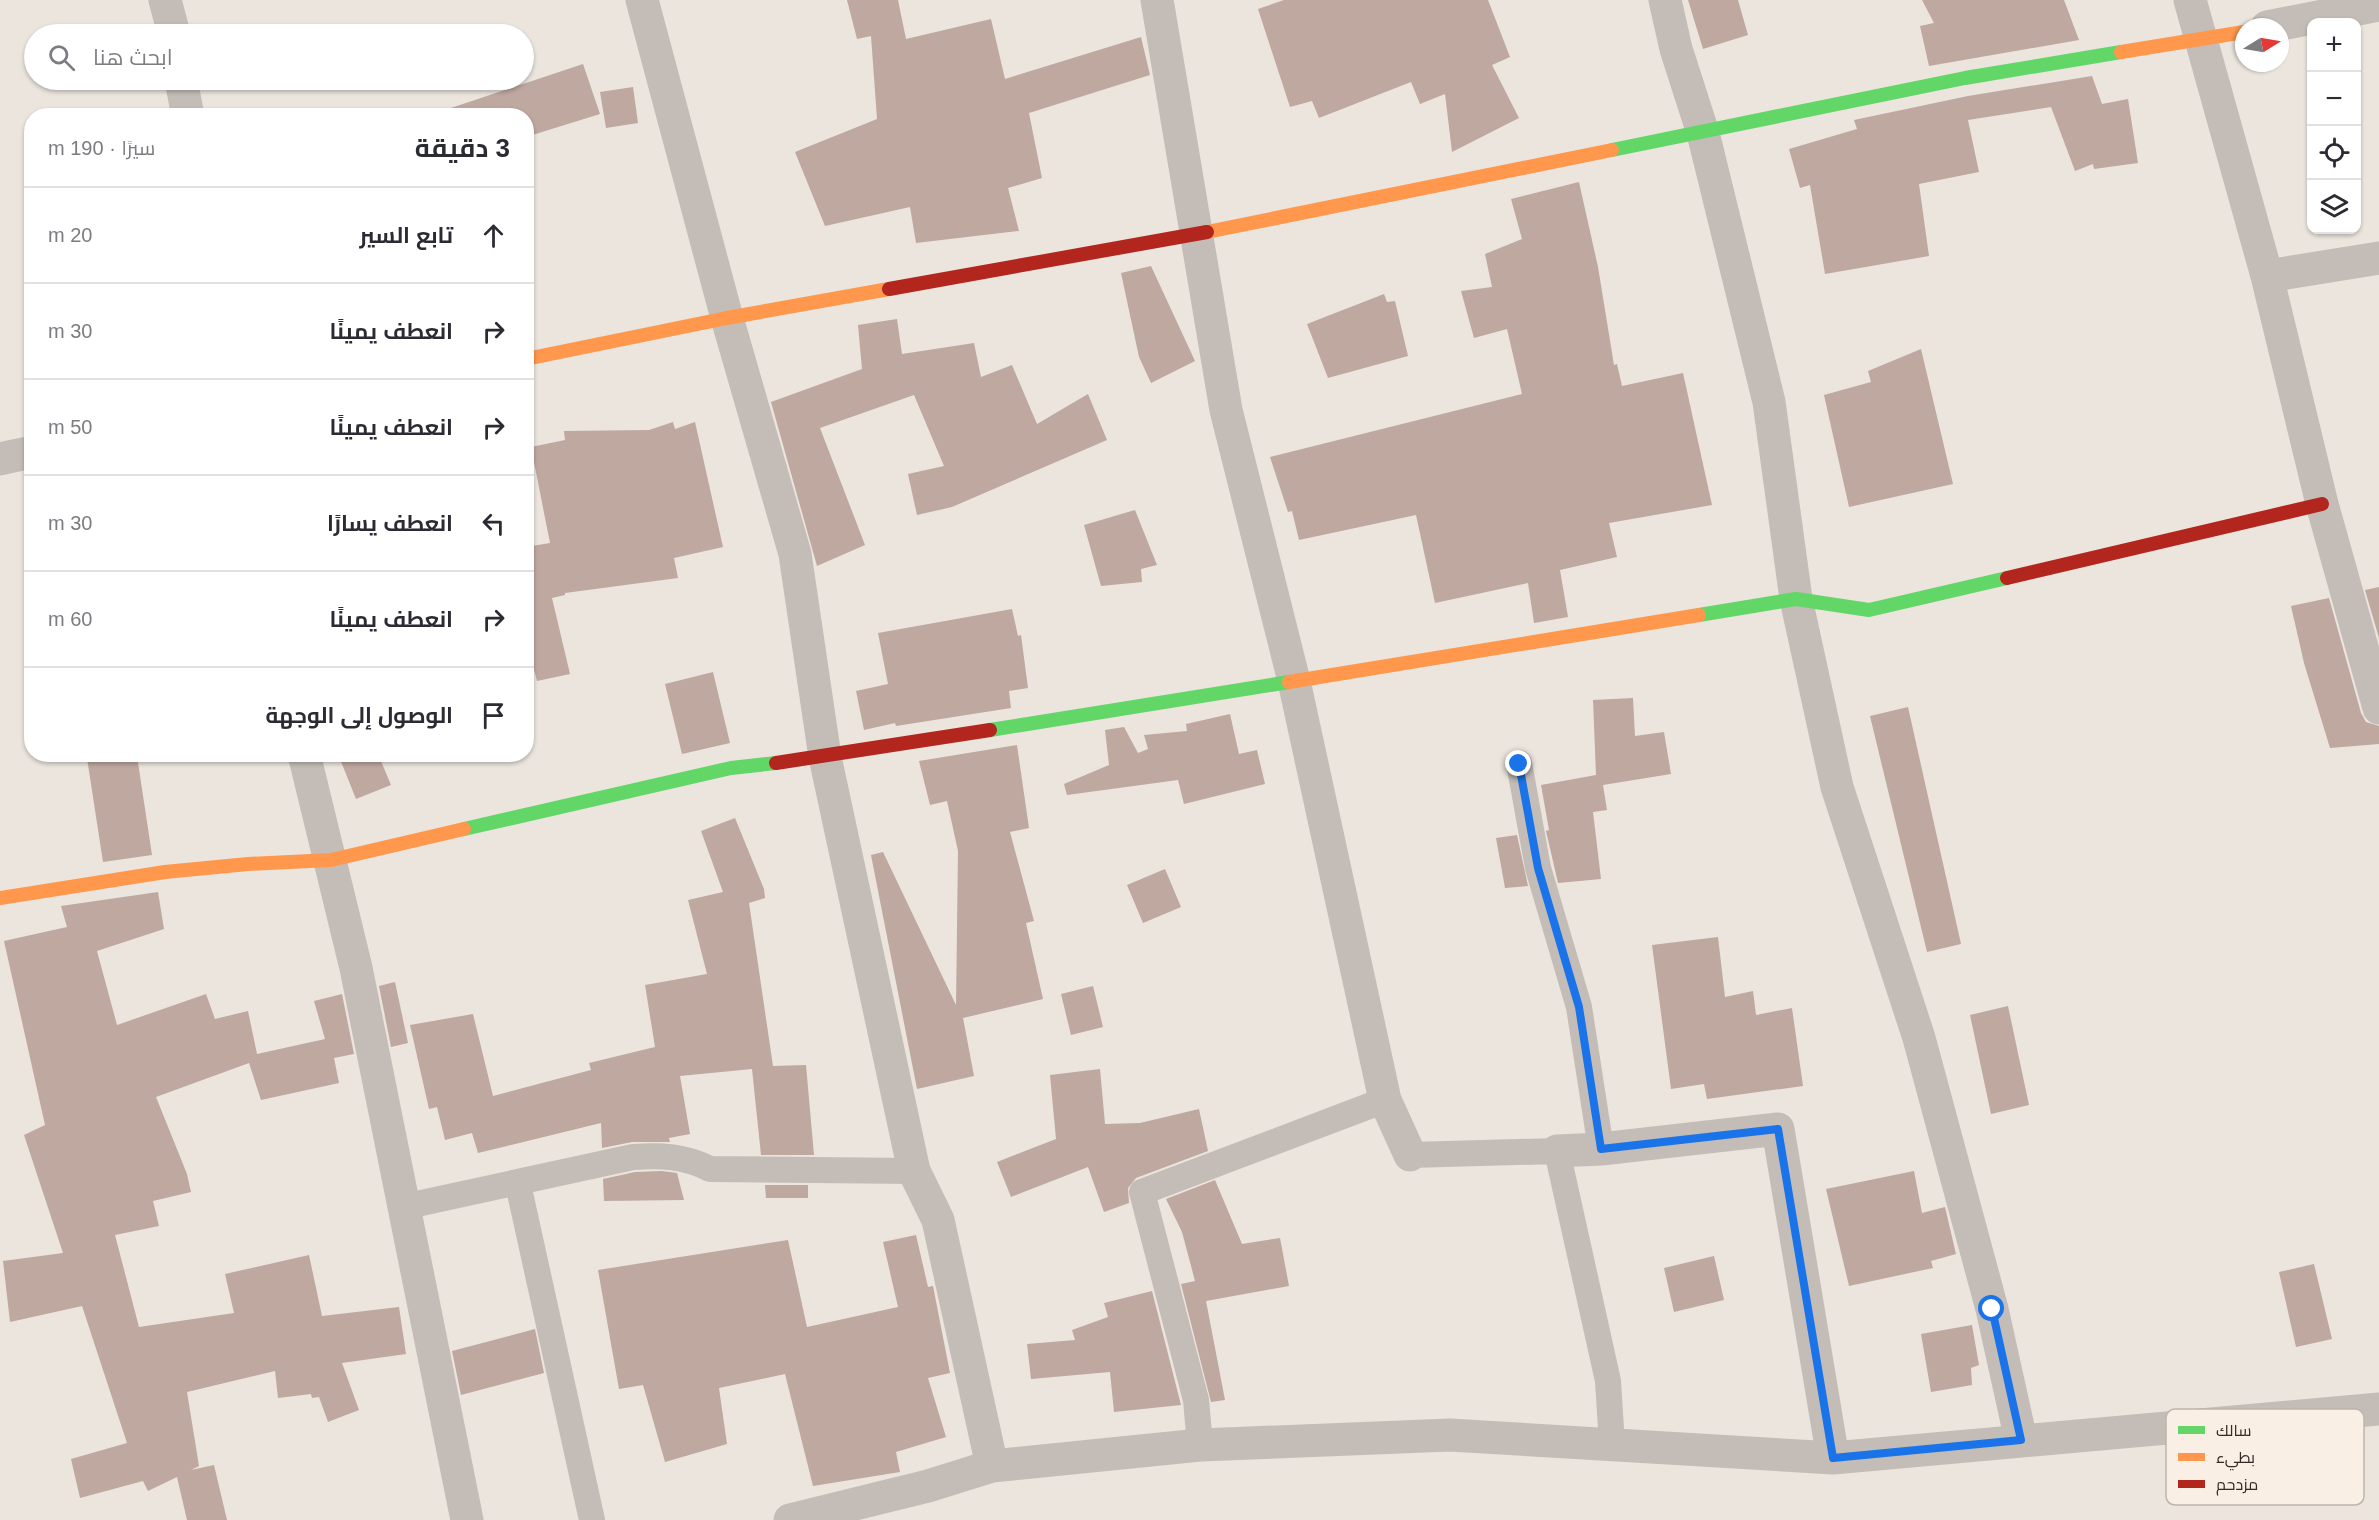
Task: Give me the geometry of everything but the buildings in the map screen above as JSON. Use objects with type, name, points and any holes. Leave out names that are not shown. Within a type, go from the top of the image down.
[{"type":"street","points":[[165,0],[171,24]]},
{"type":"street","points":[[642,0],[727,318],[795,554],[825,757],[914,1171],[938,1220],[992,1466]]},
{"type":"street","points":[[1157,0],[1226,410],[1294,681],[1385,1100],[1410,1155]]},
{"type":"street","points":[[1665,0],[1676,49],[1703,133],[1769,402],[1796,599],[1837,787],[1919,1038],[1992,1309],[2021,1440]]},
{"type":"street","points":[[2190,0],[2267,276],[2322,504],[2379,708]]},
{"type":"street","points":[[2289,23],[2379,5]]},
{"type":"street","points":[[534,357],[727,318],[1198,234],[1965,78],[2235,34]]},
{"type":"street","points":[[183,90],[186,108]]},
{"type":"street","points":[[2267,276],[2379,258]]},
{"type":"street","points":[[0,459],[24,454]]},
{"type":"street","points":[[0,898],[116,877],[265,861],[331,860],[731,768],[825,757],[1796,599],[1869,610],[2322,504]]},
{"type":"street","points":[[306,762],[356,968],[467,1520]]},
{"type":"street","points":[[1557,1151],[1601,1149],[1778,1129],[1833,1458]]},
{"type":"street","points":[[2364,1410],[2379,1409]]},
{"type":"street","points":[[790,1520],[928,1486],[992,1466],[1200,1445],[1450,1435],[1833,1458],[2166,1427]]},
{"type":"lane","points":[[1519,764],[1538,868],[1579,1007],[1601,1149]]},
{"type":"lane","points":[[1200,1445],[1196,1400],[1142,1192],[1385,1100]]},
{"type":"lane","points":[[1410,1155],[1557,1151],[1608,1381],[1612,1445]]},
{"type":"lane","points":[[403,1207],[518,1184],[633,1157],[658,1155],[693,1160],[710,1169],[914,1171]]},
{"type":"lane","points":[[518,1184],[592,1520]]},
{"type":"traffic: fast","points":[[1612,150],[1965,78],[2121,52]]},
{"type":"traffic: fast","points":[[1699,615],[1796,599],[1869,610],[2007,578]]},
{"type":"traffic: fast","points":[[990,730],[1289,682]]},
{"type":"traffic: fast","points":[[464,829],[731,768],[776,763]]},
{"type":"traffic: slow","points":[[2121,52],[2235,33]]},
{"type":"traffic: slow","points":[[1207,232],[1612,150]]},
{"type":"traffic: slow","points":[[534,357],[727,318],[889,289]]},
{"type":"traffic: slow","points":[[1289,682],[1699,615]]},
{"type":"traffic: slow","points":[[0,898],[165,872],[248,864],[331,860],[464,829]]},
{"type":"traffic: jam","points":[[889,289],[1207,232]]},
{"type":"traffic: jam","points":[[2007,578],[2322,504]]},
{"type":"traffic: jam","points":[[776,763],[990,730]]},
{"type":"route","points":[[1519,764],[1538,868],[1579,1007],[1601,1149],[1778,1129],[1833,1458],[2021,1440],[1992,1309]]}]
